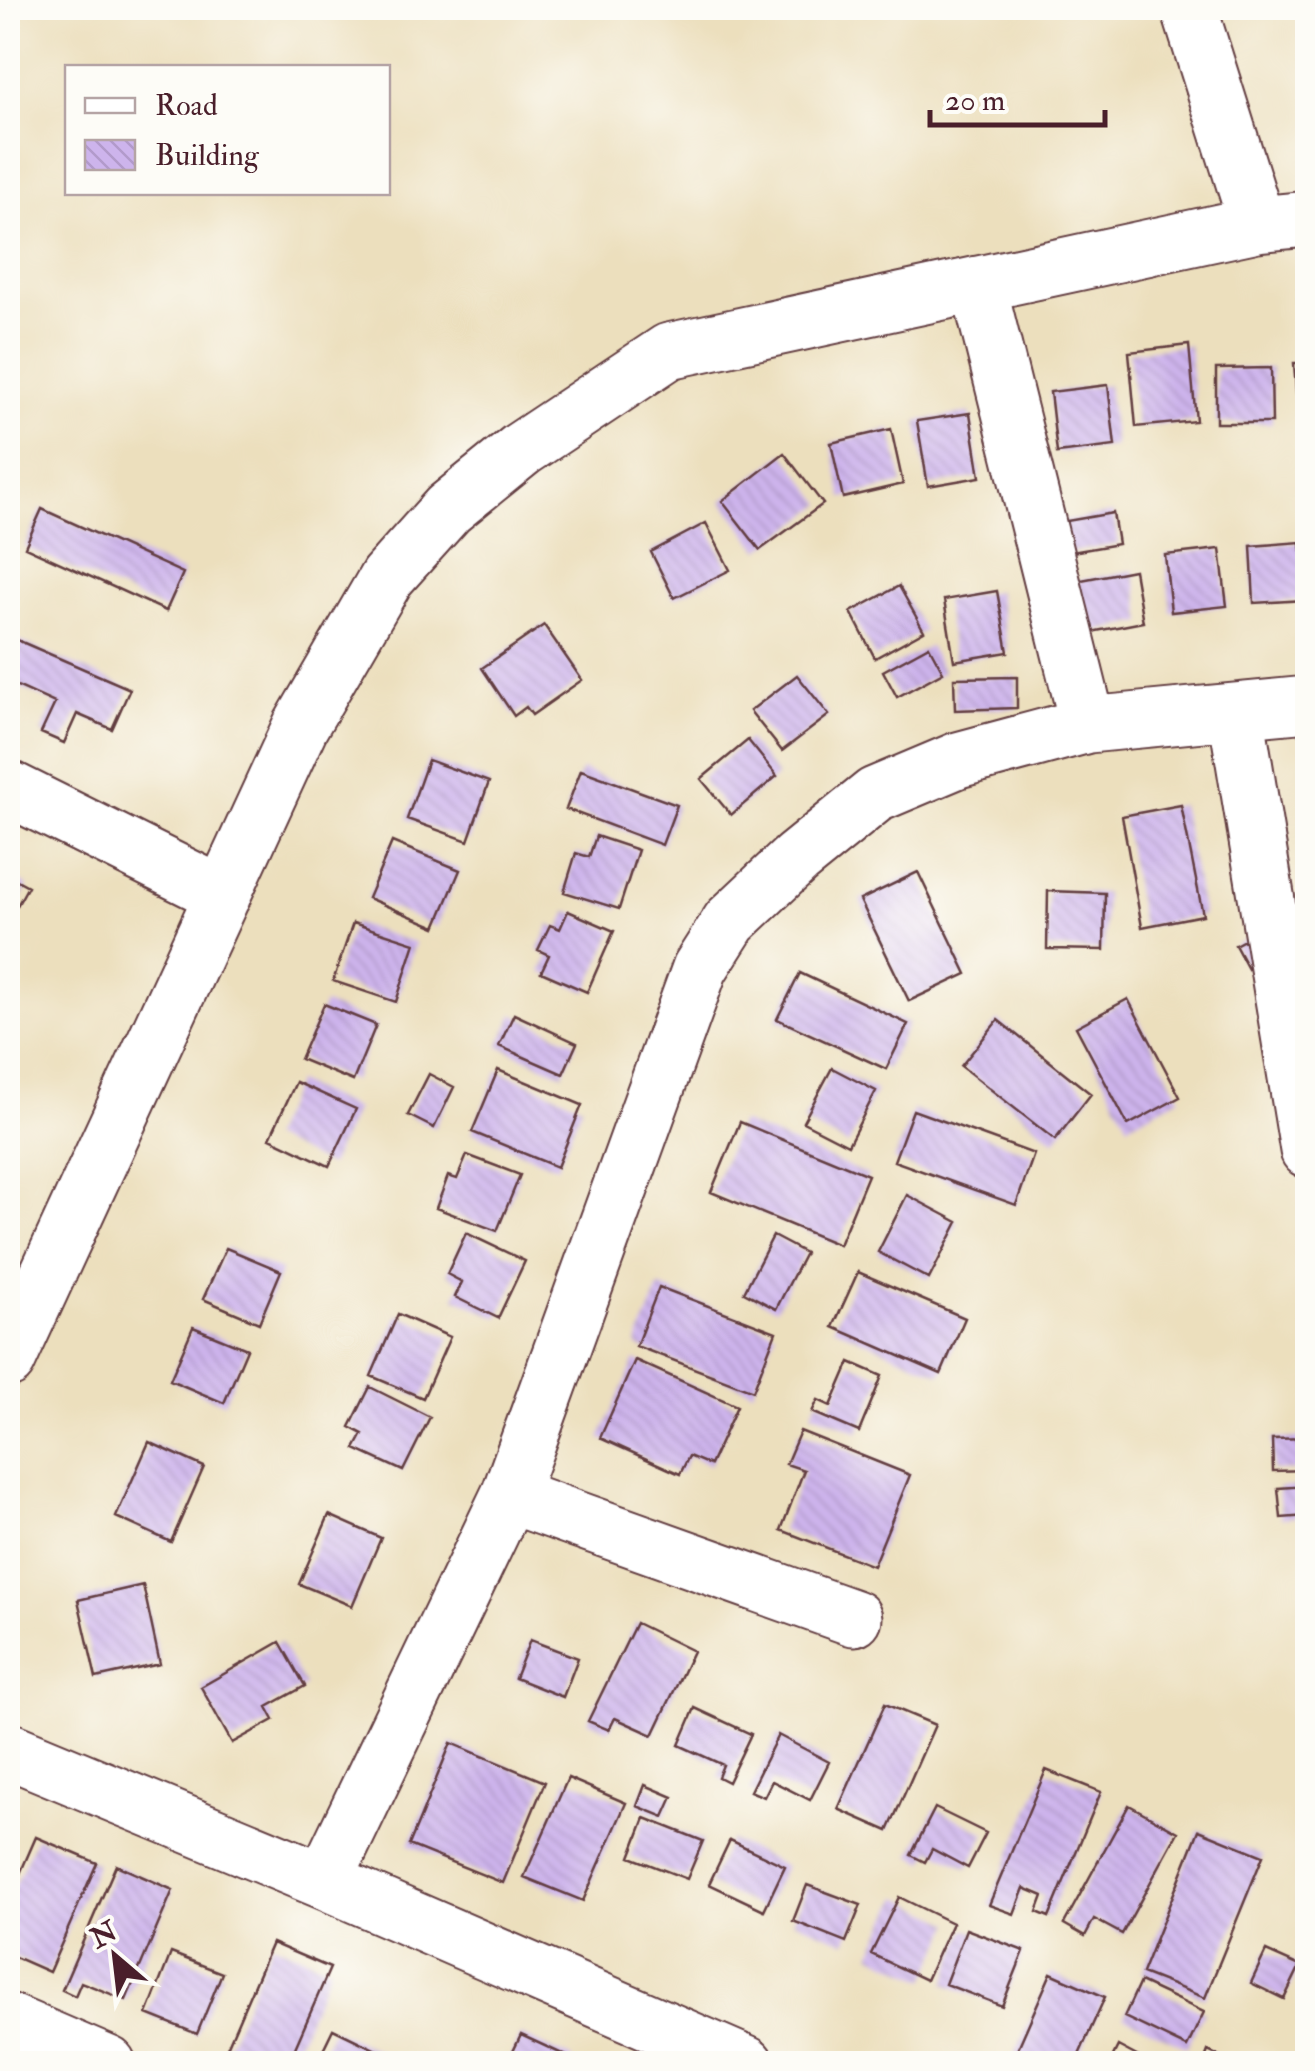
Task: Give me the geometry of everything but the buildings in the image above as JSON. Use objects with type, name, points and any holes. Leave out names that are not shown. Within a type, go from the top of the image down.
[{"type":"street","points":[[8,1360],[300,727],[387,578],[448,509],[522,449],[669,351],[1282,222],[1190,8]]},
{"type":"street","points":[[978,284],[1088,725]]},
{"type":"street","points":[[324,1881],[508,1495],[700,968],[730,921],[796,858],[875,794],[958,760],[1088,725],[1308,704]]},
{"type":"street","points":[[1236,713],[1308,1150]]},
{"type":"street","points":[[8,788],[223,895]]},
{"type":"street","points":[[508,1495],[854,1618]]},
{"type":"street","points":[[8,1750],[324,1881],[746,2064]]},
{"type":"street","points":[[8,2021],[108,2064]]}]
